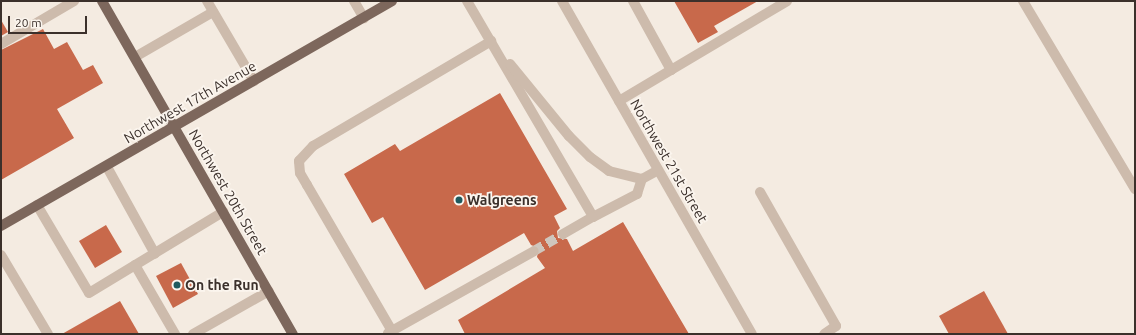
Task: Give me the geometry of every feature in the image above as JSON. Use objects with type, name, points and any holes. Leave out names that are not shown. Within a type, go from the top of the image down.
[{"type":"main road","name":"Northwest 20th Street","points":[[102,1],[293,334]]},
{"type":"main road","name":"Northwest 17th Avenue","points":[[1,226],[107,167],[392,1]]},
{"type":"street","points":[[1,44],[74,1]]},
{"type":"street","points":[[207,1],[254,81]]},
{"type":"street","points":[[354,1],[364,18]]},
{"type":"street","points":[[468,1],[593,217]]},
{"type":"street","name":"Northwest 21st Street","points":[[562,1],[752,334]]},
{"type":"street","points":[[633,1],[671,70]]},
{"type":"street","points":[[619,101],[787,1]]},
{"type":"street","points":[[1023,1],[1135,189]]},
{"type":"street","points":[[135,57],[213,12]]},
{"type":"street","points":[[491,41],[569,136],[590,157],[609,171],[642,179]]},
{"type":"street","points":[[491,41],[313,146],[299,161],[300,173],[389,332],[534,251]]},
{"type":"street","points":[[107,167],[155,254]]},
{"type":"street","points":[[564,234],[637,194],[642,179],[658,170]]},
{"type":"street","points":[[760,192],[836,326],[824,334]]},
{"type":"street","points":[[37,205],[89,293],[224,212]]},
{"type":"street","points":[[1,255],[48,334]]},
{"type":"street","points":[[135,266],[175,334]]},
{"type":"street","points":[[193,334],[269,291]]},
{"type":"building","points":[[674,1],[758,1],[714,26],[718,32],[698,43]]},
{"type":"building","points":[[1,20],[8,32],[1,36]]},
{"type":"building","points":[[43,29],[54,49],[67,42],[83,70],[93,65],[103,83],[57,109],[74,138],[1,180],[1,50]]},
{"type":"building","points":[[500,93],[567,209],[554,216],[560,228],[557,231],[558,238],[567,239],[573,251],[623,222],[689,334],[465,334],[458,320],[545,268],[537,257],[539,248],[531,245],[524,233],[425,290],[383,217],[372,223],[344,174],[395,144],[400,151]]},
{"type":"building","points":[[106,225],[122,252],[95,268],[79,241]]},
{"type":"building","name":"On the Run","points":[[181,263],[198,294],[173,308],[156,276]]},
{"type":"building","points":[[984,291],[1008,334],[949,334],[939,316]]},
{"type":"building","points":[[120,301],[139,334],[62,334]]},
{"type":"tunnel","points":[[534,251],[563,234]]},
{"type":"place","name":"Walgreens","points":[[459,200]]},
{"type":"place","name":"On the Run","points":[[177,285]]}]
